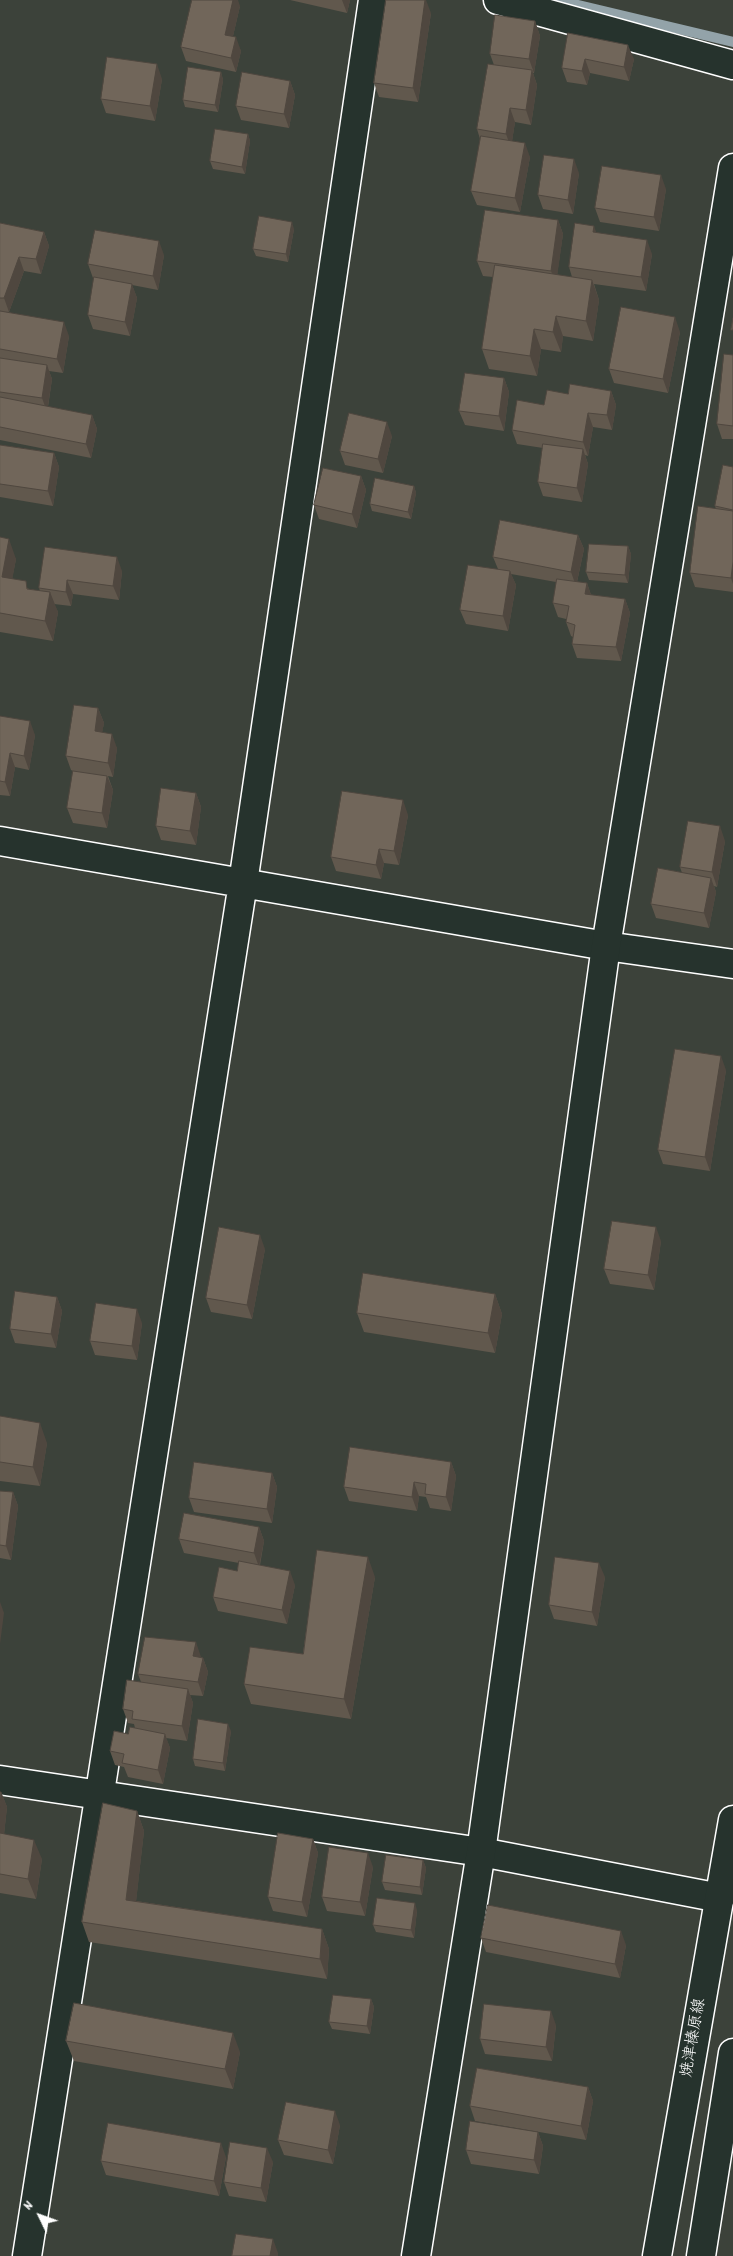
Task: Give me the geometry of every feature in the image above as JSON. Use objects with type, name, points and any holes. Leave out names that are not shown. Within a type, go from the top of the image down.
[{"type":"street","points":[[27,2256],[243,883],[373,0]]},
{"type":"street","points":[[498,0],[733,65]]},
{"type":"street","points":[[416,2256],[481,1852],[606,946],[733,168]]},
{"type":"street","points":[[0,841],[606,946],[733,964]]},
{"type":"street","points":[[0,1780],[481,1852],[720,1898]]},
{"type":"street","name":"焼津榛原線","points":[[657,2256],[733,1820]]},
{"type":"street","points":[[701,2256],[733,2053]]},
{"type":"building","points":[[192,0],[233,0],[225,35],[236,37],[231,58],[181,47]]},
{"type":"building","points":[[386,0],[425,0],[413,88],[374,83]]},
{"type":"building","points":[[495,15],[535,21],[529,59],[490,54]]},
{"type":"building","points":[[568,33],[628,45],[624,67],[585,59],[582,71],[562,68]]},
{"type":"building","points":[[107,57],[157,64],[150,106],[101,99]]},
{"type":"building","points":[[488,64],[532,70],[526,110],[510,108],[506,134],[477,129]]},
{"type":"building","points":[[188,67],[221,72],[215,105],[183,100]]},
{"type":"building","points":[[242,72],[290,81],[284,114],[236,106]]},
{"type":"building","points":[[215,129],[248,134],[242,167],[210,161]]},
{"type":"building","points":[[481,136],[525,143],[515,198],[471,191]]},
{"type":"building","points":[[544,155],[574,159],[568,200],[538,195]]},
{"type":"building","points":[[602,166],[661,175],[654,217],[595,208]]},
{"type":"building","points":[[485,210],[558,220],[551,271],[477,261]]},
{"type":"building","points":[[259,216],[292,222],[286,254],[253,249]]},
{"type":"building","points":[[0,223],[44,232],[36,259],[19,257],[4,298],[0,298]]},
{"type":"building","points":[[575,223],[594,226],[593,232],[647,240],[641,277],[569,267]]},
{"type":"building","points":[[95,230],[159,241],[153,276],[88,264]]},
{"type":"building","points":[[495,265],[592,280],[586,321],[556,316],[553,332],[534,329],[530,356],[482,349]]},
{"type":"building","points":[[94,277],[132,284],[125,322],[88,315]]},
{"type":"building","points":[[621,307],[675,317],[663,379],[609,369]]},
{"type":"building","points":[[0,311],[64,322],[57,359],[0,349]]},
{"type":"building","points":[[724,354],[733,355],[733,426],[717,424]]},
{"type":"building","points":[[0,358],[47,365],[42,398],[0,392]]},
{"type":"building","points":[[465,373],[504,378],[499,416],[459,411]]},
{"type":"building","points":[[570,384],[611,391],[607,415],[588,413],[583,442],[512,430],[517,400],[544,405],[547,390],[568,394]]},
{"type":"building","points":[[0,397],[92,415],[86,444],[0,427]]},
{"type":"building","points":[[349,413],[387,422],[378,459],[340,451]]},
{"type":"building","points":[[543,444],[583,449],[577,488],[538,482]]},
{"type":"building","points":[[0,445],[54,453],[48,491],[0,484]]},
{"type":"building","points":[[723,465],[733,467],[733,510],[715,506]]},
{"type":"building","points":[[323,468],[361,476],[352,514],[314,505]]},
{"type":"building","points":[[375,478],[414,486],[408,512],[370,504]]},
{"type":"building","points":[[698,506],[733,511],[733,562],[731,578],[690,573]]},
{"type":"building","points":[[500,520],[578,535],[571,572],[493,557]]},
{"type":"building","points":[[0,537],[9,539],[2,577],[26,581],[27,589],[50,592],[45,621],[0,613]]},
{"type":"building","points":[[589,544],[628,546],[625,575],[586,572]]},
{"type":"building","points":[[45,547],[117,557],[113,586],[67,580],[66,592],[39,588]]},
{"type":"building","points":[[468,565],[510,571],[503,616],[460,610]]},
{"type":"building","points":[[557,579],[587,583],[585,594],[625,599],[616,647],[572,644],[575,625],[566,622],[569,606],[553,603]]},
{"type":"building","points":[[74,705],[98,708],[95,731],[112,734],[108,763],[66,756]]},
{"type":"building","points":[[0,716],[30,721],[24,756],[10,753],[5,782],[0,781]]},
{"type":"building","points":[[73,771],[107,776],[102,813],[67,808]]},
{"type":"building","points":[[161,788],[196,793],[190,831],[156,826]]},
{"type":"building","points":[[342,791],[403,800],[394,851],[379,849],[376,865],[331,857]]},
{"type":"building","points":[[688,821],[720,826],[712,872],[680,867]]},
{"type":"building","points":[[658,868],[711,878],[704,913],[651,904]]},
{"type":"building","points":[[675,1049],[721,1056],[705,1157],[658,1150]]},
{"type":"building","points":[[612,1221],[656,1227],[648,1275],[604,1269]]},
{"type":"building","points":[[219,1227],[260,1235],[247,1305],[206,1298]]},
{"type":"building","points":[[363,1273],[495,1294],[488,1333],[357,1313]]},
{"type":"building","points":[[15,1291],[57,1297],[51,1334],[10,1329]]},
{"type":"building","points":[[96,1303],[137,1309],[132,1346],[90,1341]]},
{"type":"building","points":[[0,1416],[40,1423],[33,1467],[0,1462]]},
{"type":"building","points":[[350,1447],[451,1462],[446,1497],[425,1494],[426,1484],[414,1482],[412,1497],[344,1487]]},
{"type":"building","points":[[194,1462],[272,1473],[267,1509],[189,1498]]},
{"type":"building","points":[[0,1491],[13,1492],[6,1546],[0,1545]]},
{"type":"building","points":[[184,1513],[259,1527],[254,1553],[179,1539]]},
{"type":"building","points":[[317,1550],[368,1557],[344,1699],[244,1684],[250,1647],[303,1654]]},
{"type":"building","points":[[555,1557],[599,1563],[592,1612],[549,1605]]},
{"type":"building","points":[[239,1561],[290,1571],[282,1610],[213,1597],[219,1567],[237,1571]]},
{"type":"building","points":[[145,1637],[196,1642],[193,1656],[203,1658],[198,1682],[138,1674]]},
{"type":"building","points":[[127,1680],[188,1689],[182,1726],[132,1719],[133,1711],[123,1709]]},
{"type":"building","points":[[198,1719],[228,1724],[223,1763],[193,1759]]},
{"type":"building","points":[[130,1727],[165,1734],[158,1770],[122,1763],[124,1754],[110,1751],[114,1731],[128,1734]]},
{"type":"building","points":[[103,1803],[137,1811],[126,1900],[322,1929],[320,1959],[82,1922]]},
{"type":"building","points":[[0,1833],[34,1840],[28,1879],[0,1874]]},
{"type":"building","points":[[278,1833],[313,1839],[302,1902],[268,1897]]},
{"type":"building","points":[[329,1847],[368,1853],[360,1902],[322,1897]]},
{"type":"building","points":[[386,1855],[423,1860],[420,1887],[382,1882]]},
{"type":"building","points":[[377,1898],[415,1903],[411,1930],[373,1925]]},
{"type":"building","points":[[488,1905],[621,1931],[615,1964],[481,1938]]},
{"type":"building","points":[[333,1995],[371,1999],[367,2026],[329,2022]]},
{"type":"building","points":[[74,2003],[233,2033],[225,2069],[66,2041]]},
{"type":"building","points":[[484,2004],[551,2011],[546,2047],[480,2039]]},
{"type":"building","points":[[477,2068],[588,2087],[581,2126],[470,2106]]},
{"type":"building","points":[[286,2102],[335,2111],[328,2150],[278,2140]]},
{"type":"building","points":[[470,2121],[538,2132],[534,2160],[466,2150]]},
{"type":"building","points":[[108,2123],[221,2143],[214,2181],[101,2161]]},
{"type":"building","points":[[230,2142],[267,2148],[261,2188],[224,2182]]},
{"type":"building","points":[[236,2234],[273,2239],[270,2256],[232,2256]]},
{"type":"waterway","points":[[557,0],[733,42]]}]
